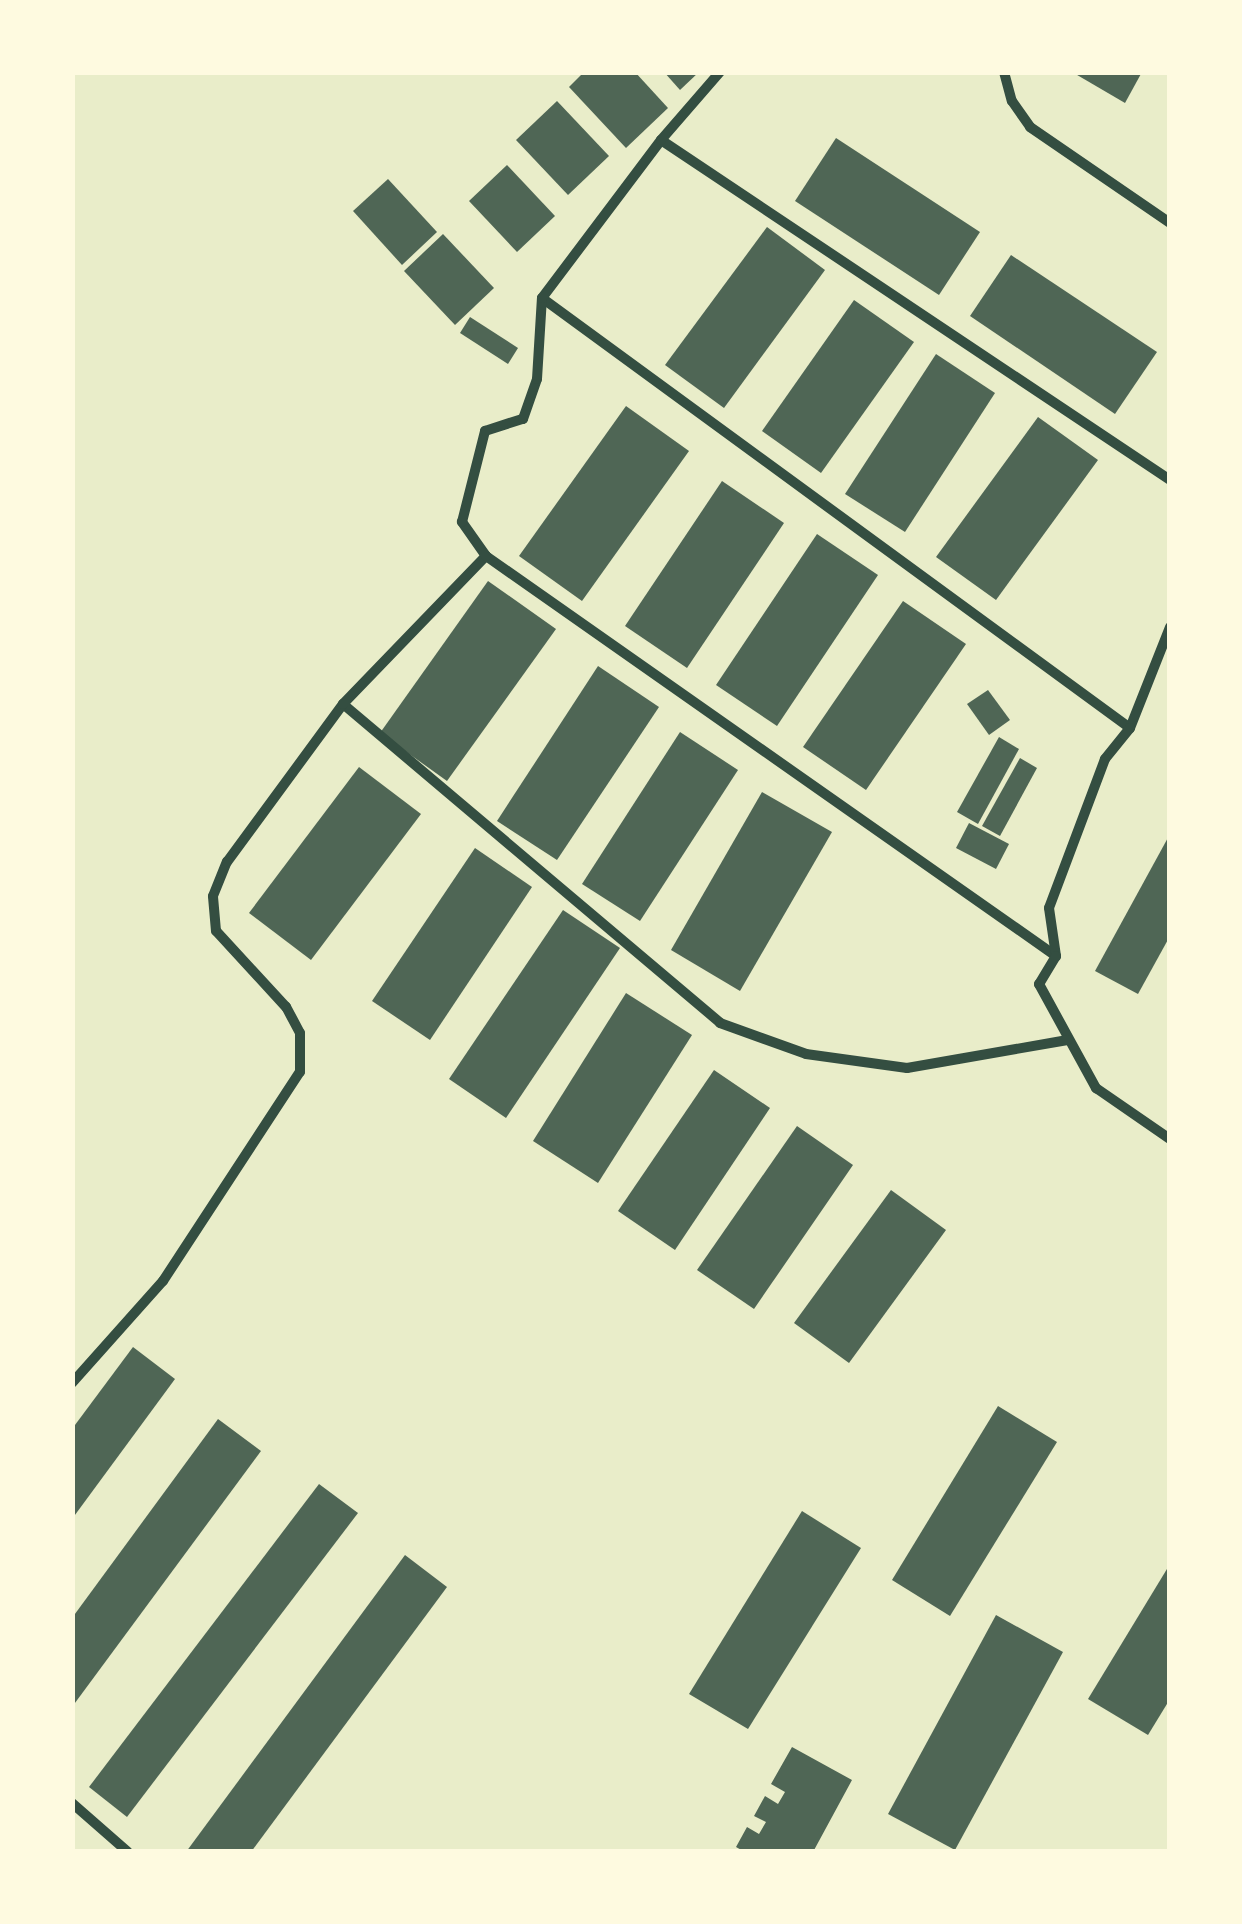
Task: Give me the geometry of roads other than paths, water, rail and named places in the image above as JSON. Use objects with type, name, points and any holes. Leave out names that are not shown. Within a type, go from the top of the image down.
[{"type":"street","points":[[720,72],[661,140],[542,298],[537,379],[523,419],[485,431],[462,522],[486,556],[1056,956]]},
{"type":"street","points":[[1004,72],[1012,101],[1030,127],[1170,224]]},
{"type":"street","points":[[661,140],[1170,480]]},
{"type":"street","points":[[542,298],[1130,728]]},
{"type":"street","points":[[72,1383],[163,1280],[300,1072],[300,1032],[286,1007],[216,931],[213,896],[226,862],[343,704],[486,556]]},
{"type":"street","points":[[1170,628],[1130,728],[1105,758],[1049,908],[1056,956],[1039,984],[1096,1088],[1170,1139]]},
{"type":"street","points":[[343,704],[720,1023],[806,1054],[907,1068],[1068,1040]]},
{"type":"street","points":[[72,1803],[128,1852]]}]
